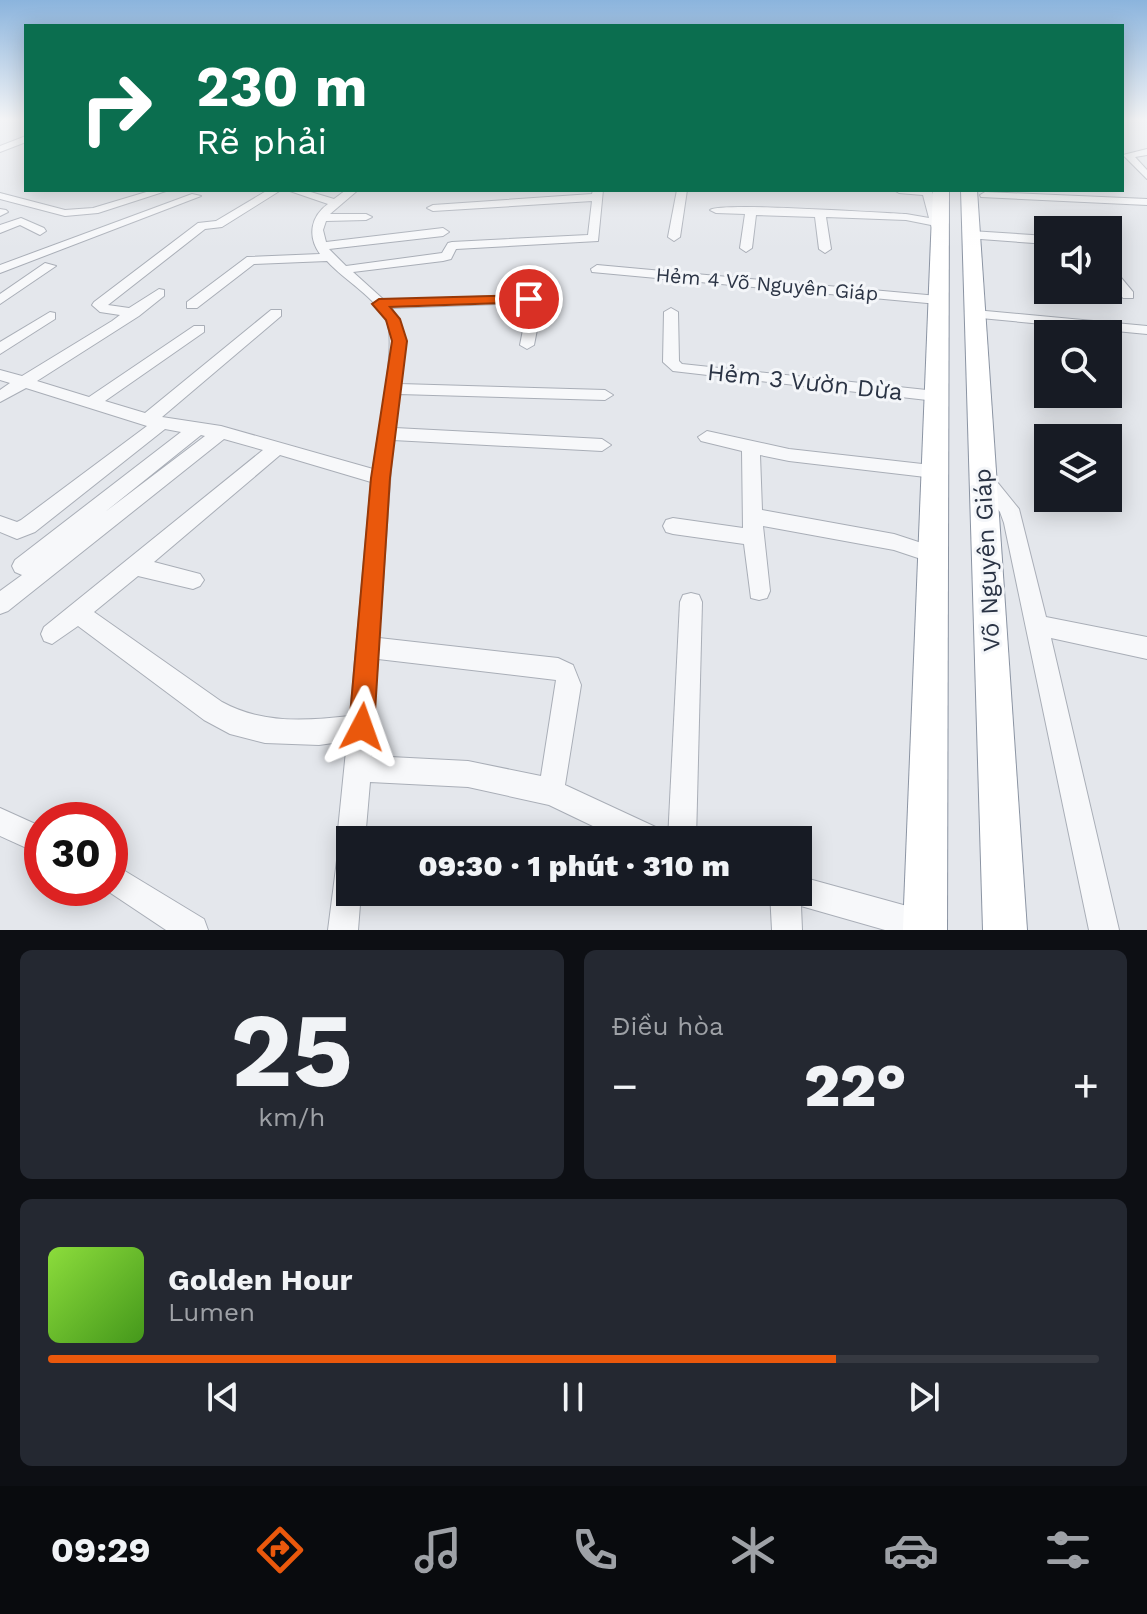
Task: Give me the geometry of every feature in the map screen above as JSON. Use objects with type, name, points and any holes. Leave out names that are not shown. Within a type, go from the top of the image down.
[{"type":"highway","name":"Võ Nguyên Giáp","points":[[925,928],[938,300],[938,229],[932,192]]},
{"type":"highway","name":"Võ Nguyên Giáp","points":[[979,192],[971,233],[1005,930]]},
{"type":"street","points":[[1133,161],[1147,176]]},
{"type":"street","points":[[1135,164],[1147,165]]},
{"type":"street","points":[[0,196],[65,213],[94,211],[157,192]]},
{"type":"street","points":[[134,313],[105,309],[99,305],[202,225],[221,223],[273,192]]},
{"type":"street","points":[[299,192],[333,202]]},
{"type":"street","points":[[350,192],[333,202],[320,218],[315,232],[332,258],[392,319],[399,341],[380,478],[352,826]]},
{"type":"street","points":[[477,207],[481,192]]},
{"type":"street","points":[[674,237],[682,192]]},
{"type":"street","points":[[979,192],[1017,193],[1057,215],[1147,202]]},
{"type":"street","points":[[192,305],[255,259],[443,257],[447,256],[452,246],[594,238],[597,194],[477,207],[433,208]]},
{"type":"street","points":[[0,269],[196,196]]},
{"type":"street","points":[[716,210],[906,217],[938,229]]},
{"type":"street","points":[[746,248],[751,210]]},
{"type":"street","points":[[820,213],[825,249]]},
{"type":"street","points":[[320,218],[366,217]]},
{"type":"street","points":[[0,229],[21,221],[40,231]]},
{"type":"street","points":[[332,258],[443,232]]},
{"type":"street","points":[[971,233],[1034,239]]},
{"type":"street","points":[[0,300],[50,266]]},
{"type":"street","name":"Hẻm 4 Võ Nguyên Giáp","points":[[597,269],[938,300]]},
{"type":"street","points":[[1122,288],[1128,295]]},
{"type":"street","points":[[0,397],[134,313],[159,293]]},
{"type":"street","points":[[379,304],[529,299],[535,304],[527,345]]},
{"type":"street","points":[[0,300],[18,306]]},
{"type":"street","name":"Hẻm 3 Vườn Dừa","points":[[671,312],[673,366],[936,396]]},
{"type":"street","points":[[0,524],[17,531],[28,526],[155,422],[276,313]]},
{"type":"street","points":[[975,314],[1147,330]]},
{"type":"street","points":[[0,349],[50,316]]},
{"type":"street","points":[[91,403],[199,329]]},
{"type":"street","points":[[0,375],[155,422],[221,432],[380,478]]},
{"type":"street","points":[[392,389],[605,395]]},
{"type":"street","points":[[22,566],[198,428]]},
{"type":"street","points":[[0,604],[221,432]]},
{"type":"street","points":[[385,434],[602,445]]},
{"type":"street","points":[[707,437],[789,455],[934,471]]},
{"type":"street","points":[[52,634],[277,448]]},
{"type":"street","points":[[751,448],[753,537],[759,591]]},
{"type":"street","points":[[983,476],[1009,509],[1104,930]]},
{"type":"street","points":[[752,516],[894,542],[933,555]]},
{"type":"street","points":[[673,526],[753,537]]},
{"type":"street","points":[[134,566],[193,580]]},
{"type":"street","points":[[683,826],[691,602]]},
{"type":"street","points":[[78,613],[213,711],[239,725],[265,731],[319,732],[362,727]]},
{"type":"street","points":[[1037,625],[1147,648]]},
{"type":"street","points":[[368,647],[558,669],[565,673],[569,685],[551,792]]},
{"type":"street","points":[[358,768],[468,774],[551,792],[623,826]]},
{"type":"street","points":[[0,822],[24,833]]},
{"type":"street","points":[[128,888],[193,930]]},
{"type":"street","points":[[812,895],[925,928]]},
{"type":"street","points":[[343,930],[345,906]]},
{"type":"street","points":[[786,906],[787,930]]},
{"type":"route","points":[[362,727],[380,478],[399,341],[392,319],[379,304],[529,299]]}]
